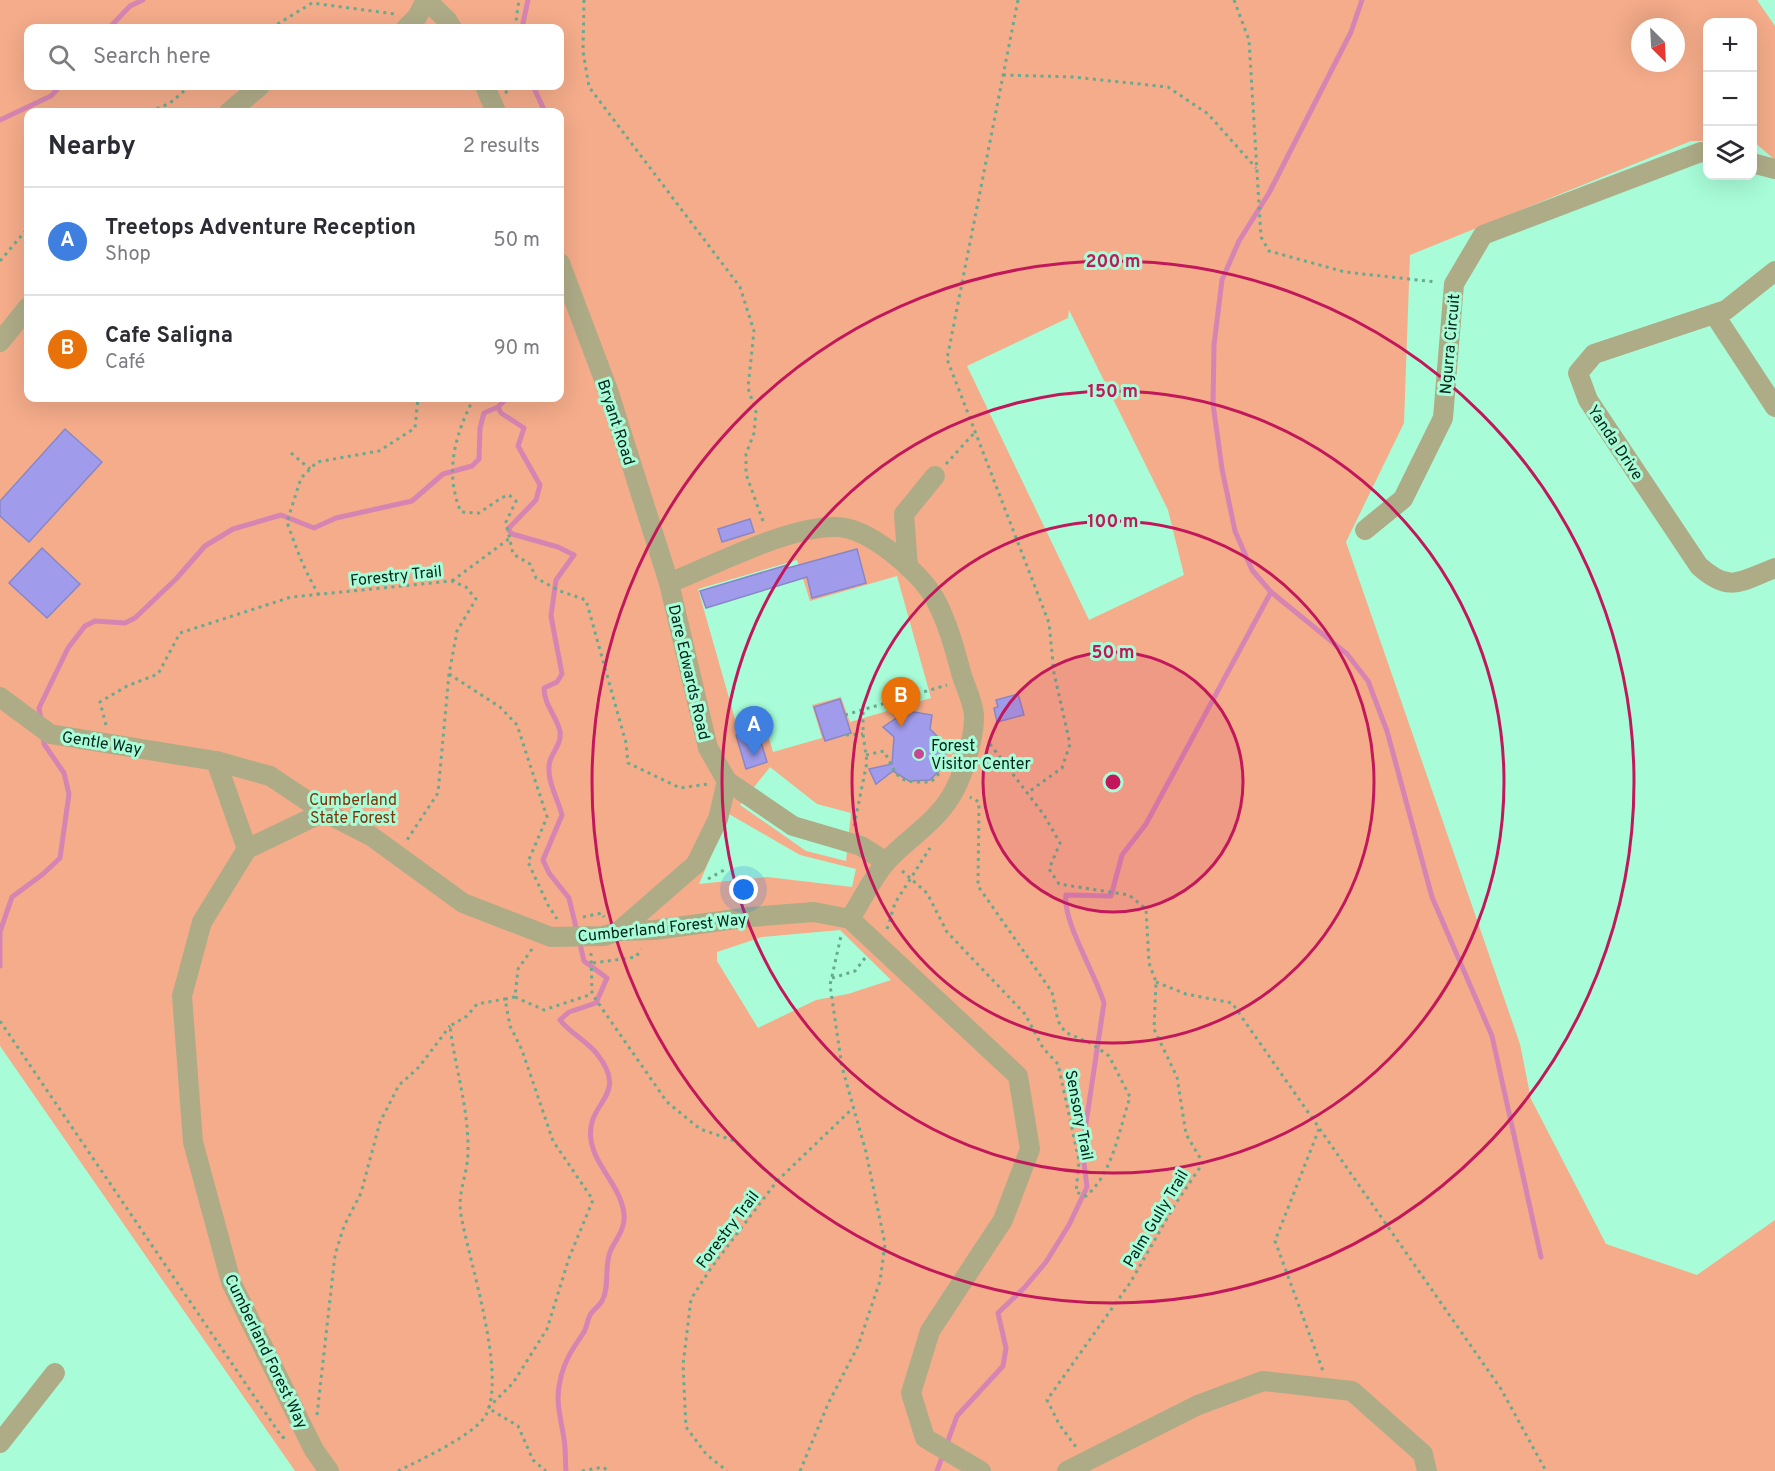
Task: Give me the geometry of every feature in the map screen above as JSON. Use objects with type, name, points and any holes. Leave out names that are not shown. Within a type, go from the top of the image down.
[{"type":"street","points":[[419,11],[447,20],[450,24]]},
{"type":"street","points":[[234,108],[255,90]]},
{"type":"street","points":[[487,90],[494,108]]},
{"type":"street","name":"Ngurra Circuit","points":[[1365,530],[1403,499],[1443,418],[1454,284],[1483,235],[1703,152]]},
{"type":"street","points":[[1757,165],[1775,169]]},
{"type":"street","name":"Yanda Drive","points":[[1775,271],[1726,309],[1593,354],[1578,373],[1588,400],[1699,566],[1716,581],[1736,583],[1775,568]]},
{"type":"street","name":"Bryant Road","points":[[564,274],[608,390],[669,583]]},
{"type":"street","points":[[0,342],[24,312]]},
{"type":"street","points":[[1714,314],[1775,406]]},
{"type":"street","points":[[908,567],[904,514],[935,476]]},
{"type":"street","points":[[669,583],[770,542],[796,534],[835,527],[857,530],[876,540],[908,567],[934,596],[947,624],[974,714],[973,733],[955,790],[938,814],[886,862],[850,919],[1018,1076],[1030,1149],[1003,1220],[930,1331],[911,1393],[925,1438],[981,1471]]},
{"type":"street","name":"Dare Edwards Road","points":[[669,583],[708,748],[727,781]]},
{"type":"street","name":"Gentle Way","points":[[0,697],[50,734],[111,746],[216,760],[270,776],[324,812]]},
{"type":"street","points":[[216,760],[247,849],[324,812]]},
{"type":"street","points":[[619,931],[696,864],[718,819],[727,781],[794,826],[851,843],[886,862]]},
{"type":"street","name":"Cumberland Forest Way","points":[[324,812],[371,836],[463,903],[547,936],[587,936],[619,931],[655,930],[750,917],[814,912],[850,919]]},
{"type":"street","name":"Cumberland Forest Way","points":[[247,849],[202,922],[182,996],[193,1142],[231,1282],[306,1433],[329,1471]]},
{"type":"street","points":[[0,1443],[55,1373]]},
{"type":"street","points":[[1067,1471],[1198,1405],[1263,1381],[1352,1391],[1423,1454],[1427,1471]]},
{"type":"path","points":[[516,24],[519,0]]},
{"type":"path","points":[[584,0],[583,51],[589,87],[740,287],[754,331],[748,388],[756,412],[754,433],[746,454],[747,474],[770,542]]},
{"type":"path","points":[[1018,0],[947,359],[1048,623],[1054,672],[1070,744],[1062,768],[1027,793]]},
{"type":"path","points":[[1234,0],[1249,40],[1261,237],[1269,251],[1345,272],[1454,284]]},
{"type":"path","points":[[278,24],[312,3],[419,11]]},
{"type":"path","points":[[1003,75],[1073,77],[1168,87],[1208,114],[1257,170]]},
{"type":"path","points":[[159,108],[170,103],[185,90]]},
{"type":"path","points":[[0,261],[24,233]]},
{"type":"path","points":[[319,595],[304,571],[298,546],[287,522],[288,512],[302,478],[317,462],[380,451],[415,428],[418,402]]},
{"type":"path","points":[[473,402],[451,462],[455,500],[460,512],[479,513],[509,495],[516,501],[506,522],[513,554],[530,564],[536,578],[560,591],[586,600],[626,743],[628,763],[680,788],[727,781]]},
{"type":"path","points":[[935,476],[975,432]]},
{"type":"path","points":[[291,453],[310,470]]},
{"type":"path","points":[[452,581],[510,538]]},
{"type":"path","name":"Forestry Trail","points":[[111,746],[100,702],[128,686],[158,674],[180,633],[291,597],[452,581],[466,587],[476,599],[457,631],[449,674]]},
{"type":"path","points":[[396,856],[438,793],[449,674],[493,702],[517,725],[547,817],[528,862],[548,905],[556,918],[562,920]]},
{"type":"path","points":[[845,715],[963,680]]},
{"type":"path","points":[[851,843],[867,762],[863,734],[863,709]]},
{"type":"path","points":[[846,735],[863,734]]},
{"type":"path","name":"Palm Gully Trail","points":[[984,753],[989,743],[1027,793],[1060,843],[1049,869],[1059,884],[1129,895],[1146,909],[1149,963],[1156,982],[1154,1029],[1177,1077],[1186,1134],[1203,1163],[1176,1203],[1130,1283],[1047,1400],[1059,1424],[1087,1461]]},
{"type":"path","points":[[866,755],[884,751],[894,774],[909,783],[931,782],[947,764]]},
{"type":"path","name":"Sensory Trail","points":[[886,862],[910,876],[927,893],[947,932],[1025,1014],[1043,1048],[1058,1064],[1079,1161],[1076,1192],[1086,1196],[1097,1186],[1110,1160],[1130,1097],[1109,1056],[1092,1044],[1065,1032],[1058,1021],[1052,992],[978,886],[979,802],[955,790]]},
{"type":"path","points":[[832,978],[855,971],[890,926],[895,903],[910,876],[936,841]]},
{"type":"path","points":[[800,1471],[828,1404],[858,1346],[880,1281],[885,1244],[866,1152],[842,1067],[832,978],[842,932],[850,919]]},
{"type":"path","points":[[593,963],[636,957],[655,930]]},
{"type":"path","points":[[514,997],[518,969],[547,936]]},
{"type":"path","points":[[0,1021],[282,1437],[298,1443],[316,1422],[336,1256],[344,1226],[361,1193],[380,1122],[399,1085],[419,1067],[450,1026],[467,1016],[477,1004],[514,997],[544,1010],[592,994],[592,956]]},
{"type":"path","points":[[1156,982],[1186,994],[1232,1003],[1502,1389],[1546,1471]]},
{"type":"path","name":"Forestry Trail","points":[[592,994],[667,1102],[700,1129],[735,1141],[777,1182],[711,1268],[691,1299],[683,1365],[686,1427],[706,1454],[728,1471]]},
{"type":"path","points":[[488,1408],[513,1383],[547,1329],[569,1258],[593,1200],[553,1141],[522,1050],[510,1026],[505,999]]},
{"type":"path","points":[[398,1471],[445,1447],[485,1418],[491,1400],[485,1319],[460,1213],[468,1151],[465,1110],[450,1026]]},
{"type":"path","points":[[777,1182],[854,1107]]},
{"type":"path","points":[[1320,1129],[1275,1241],[1330,1389]]},
{"type":"path","points":[[488,1408],[518,1425],[533,1460],[546,1471]]},
{"type":"path","points":[[582,1471],[603,1467],[608,1471]]},
{"type":"green space","name":"Cumberland State Forest","points":[[0,0],[1757,0],[1775,26],[1775,160],[1757,144],[1757,18],[1703,18],[1703,141],[1691,141],[1410,255],[1404,423],[1346,542],[1520,1044],[1531,1099],[1606,1244],[1697,1275],[1775,1220],[1775,1471],[295,1471],[0,1046],[0,516],[29,542],[102,461],[65,429],[0,501]],"holes":[[[1069,310],[1168,510],[1184,575],[1089,620],[967,366],[1068,318]],[[42,548],[80,583],[47,618],[9,583]],[[856,549],[866,583],[812,597],[803,564]],[[797,560],[810,601],[897,576],[931,698],[850,722],[841,697],[812,705],[822,738],[773,752],[761,711],[735,719],[698,589]],[[840,699],[850,733],[825,741],[815,707]],[[914,712],[932,715],[929,729],[945,765],[930,780],[910,779],[897,772],[894,767],[892,759],[896,739],[883,727],[898,717]],[[757,729],[767,762],[746,768],[736,735]],[[770,767],[817,804],[851,813],[846,861],[806,851],[740,805]],[[729,814],[800,855],[856,869],[852,887],[767,877],[699,884]],[[840,930],[891,980],[848,994],[816,1000],[758,1028],[717,961],[717,952],[762,937]]]},
{"type":"building","points":[[65,429],[102,462],[29,542],[0,516],[0,501]]},
{"type":"building","points":[[750,519],[754,532],[722,542],[718,529]]},
{"type":"building","points":[[42,548],[80,584],[47,618],[9,583]]},
{"type":"building","points":[[857,549],[866,583],[812,598],[807,577],[706,608],[700,591],[787,565],[788,568]]},
{"type":"building","points":[[1018,694],[1024,715],[997,722],[994,708],[998,707],[996,700]]},
{"type":"building","points":[[840,699],[851,733],[825,741],[814,707]]},
{"type":"building","name":"Forest Visitor Center","points":[[914,712],[932,715],[930,729],[945,744],[946,764],[930,780],[909,781],[893,771],[876,784],[869,769],[892,764],[894,737],[883,727],[898,717]]},
{"type":"building","points":[[757,729],[767,762],[746,769],[736,735]]},
{"type":"waterway","points":[[113,24],[130,6],[143,0]]},
{"type":"waterway","points":[[523,24],[528,0]]},
{"type":"waterway","points":[[1362,0],[1351,32],[1269,193],[1239,241],[1222,280],[1214,345],[1213,404],[1222,469],[1235,531],[1252,570],[1271,592],[1347,654],[1368,681],[1387,731],[1432,897],[1492,1036],[1541,1257]]},
{"type":"waterway","points":[[26,108],[51,96],[56,90]]},
{"type":"waterway","points":[[535,90],[543,108]]},
{"type":"waterway","points":[[0,120],[24,109]]},
{"type":"waterway","points":[[503,402],[498,407],[501,413],[524,428],[518,446],[540,485],[536,500],[508,529],[512,534],[558,547],[574,555],[556,580],[551,616],[562,674],[557,682],[544,688],[546,700],[560,731],[560,739],[551,757],[549,774],[562,815],[543,860],[549,873],[569,898],[584,961],[607,978],[596,1003],[569,1012],[560,1020],[593,1049],[606,1068],[610,1080],[608,1090],[594,1116],[591,1140],[597,1159],[618,1194],[624,1214],[622,1229],[608,1258],[604,1296],[590,1315],[585,1330],[566,1361],[560,1381],[558,1403],[565,1443],[566,1471]]},
{"type":"waterway","points":[[41,719],[39,708],[68,648],[85,626],[95,621],[125,623],[135,618],[176,579],[205,546],[233,529],[281,515],[314,528],[336,518],[412,501],[443,474],[472,466],[479,459],[480,428],[484,413],[498,407]]},
{"type":"waterway","points":[[937,1471],[957,1416],[1003,1366],[1006,1348],[998,1313],[1025,1287],[1046,1262],[1069,1225],[1087,1187],[1084,1163],[1085,1130],[1104,1003],[1074,933],[1066,906],[1066,895],[1111,896],[1122,855],[1146,824],[1271,592]]},
{"type":"waterway","points":[[0,966],[0,932],[12,897],[60,858],[69,794],[64,773],[44,744],[43,734]]},
{"type":"place","name":"Cafe Saligna","points":[[901,727]]},
{"type":"place","name":"Forest Visitor Center","points":[[919,754]]},
{"type":"place","name":"Treetops Adventure Reception","points":[[754,756]]}]
